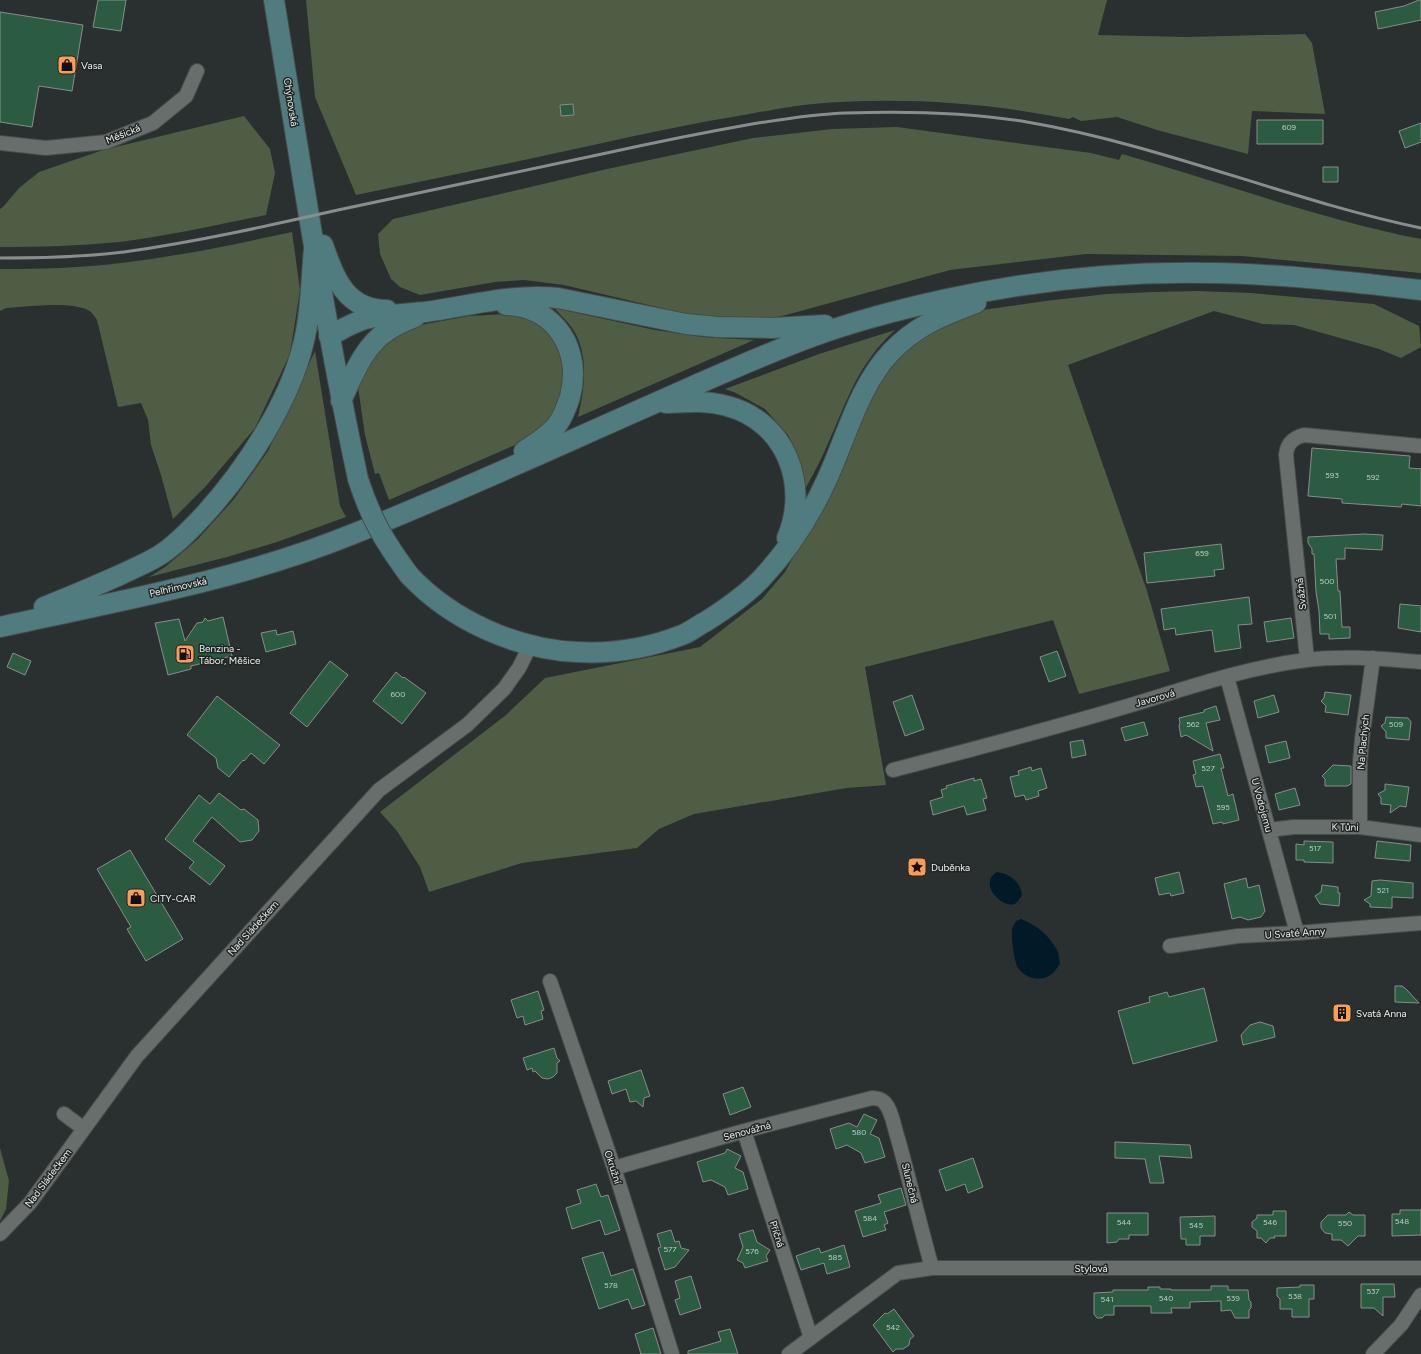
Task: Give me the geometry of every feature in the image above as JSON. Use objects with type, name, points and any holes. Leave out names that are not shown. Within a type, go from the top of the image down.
[{"type":"main road","name":"Chýnovská","points":[[274,0],[308,204]]},
{"type":"main road","points":[[308,204],[314,249],[341,401],[358,479],[366,504],[377,528],[409,575],[421,588],[438,601],[471,622],[499,635],[530,646],[567,652],[594,653],[655,644],[683,635],[726,609],[761,579],[780,556],[812,509],[828,477],[862,396],[870,380],[890,353],[918,329],[932,320],[987,299],[1051,281]]},
{"type":"main road","points":[[308,204],[334,275],[344,291],[356,302],[370,309],[425,312]]},
{"type":"main road","points":[[0,623],[75,595],[153,559],[183,537],[219,498],[239,473],[266,430],[288,388],[300,358],[306,330],[314,249]]},
{"type":"main road","points":[[472,483],[772,352],[811,337],[870,318],[949,298],[1013,286],[1051,281],[1158,273],[1215,273],[1320,280],[1421,290]]},
{"type":"main road","points":[[329,336],[354,323],[366,319],[394,314],[425,312],[519,297],[539,296],[558,298],[686,324],[717,327],[804,327],[870,318]]},
{"type":"main road","points":[[472,483],[524,451],[550,432],[558,424],[569,401],[573,379],[572,357],[568,345],[552,322],[526,308],[510,305],[480,304]]},
{"type":"main road","points":[[341,401],[359,362],[368,349],[385,332],[425,312]]},
{"type":"main road","points":[[654,404],[704,402],[728,406],[760,422],[780,443],[791,466],[795,491],[795,504],[790,532],[780,556]]},
{"type":"main road","name":"Pelhřimovská","points":[[0,627],[214,579],[296,555],[352,535],[472,483]]},
{"type":"street","name":"Měšická","points":[[0,143],[46,148],[106,142],[153,122],[186,96],[197,71]]},
{"type":"street","name":"Svážná","points":[[1307,660],[1286,455],[1289,443],[1294,438],[1304,435],[1421,446]]},
{"type":"street","name":"Nad Sládečkem","points":[[0,1234],[30,1203],[137,1056],[379,790],[468,725],[504,689],[519,668],[530,646]]},
{"type":"street","name":"Javorová","points":[[893,770],[1052,728],[1227,676],[1275,665],[1307,660],[1337,658],[1373,658],[1421,662]]},
{"type":"street","name":"Na Plachých","points":[[1360,827],[1360,762],[1373,658]]},
{"type":"street","name":"U Vodojemu","points":[[1227,676],[1297,933]]},
{"type":"street","name":"K Tůni","points":[[1269,830],[1294,827],[1360,827],[1421,835]]},
{"type":"street","name":"U Svaté Anny","points":[[1170,946],[1238,936],[1421,923]]},
{"type":"street","name":"Okružní","points":[[550,981],[614,1168],[672,1354]]},
{"type":"street","name":"Senovážná","points":[[614,1168],[744,1131],[872,1098],[881,1100]]},
{"type":"street","name":"Slunečná","points":[[881,1100],[890,1112],[932,1268]]},
{"type":"street","points":[[64,1114],[84,1128]]},
{"type":"street","name":"Příčná","points":[[744,1131],[811,1338]]},
{"type":"street","name":"Stylová","points":[[789,1354],[898,1273],[932,1268],[1421,1268]]},
{"type":"street","points":[[1373,1354],[1401,1325],[1421,1295]]},
{"type":"green space","points":[[306,0],[1107,0],[1098,35],[1187,37],[1305,34],[1312,43],[1325,114],[1252,111],[1248,154],[1157,130],[1117,117],[1081,121],[1073,117],[1069,119],[1012,109],[955,103],[870,101],[816,104],[671,128],[356,195],[315,97]]},
{"type":"green space","points":[[244,116],[270,149],[275,173],[266,215],[137,240],[60,246],[0,247],[0,209],[19,188],[39,172],[103,150]]},
{"type":"green space","points":[[897,127],[1091,153],[1119,160],[1122,154],[1308,211],[1383,231],[1421,239],[1421,273],[1242,256],[1086,254],[950,270],[786,315],[757,321],[691,315],[564,285],[524,280],[495,282],[420,295],[400,287],[391,279],[380,254],[378,234],[393,219],[607,169],[753,138],[832,129]]},
{"type":"green space","points":[[292,232],[300,290],[290,354],[255,428],[206,486],[173,519],[151,445],[148,420],[141,403],[118,407],[95,317],[91,312],[84,308],[62,305],[6,308],[0,311],[0,269],[60,268],[121,263],[186,253]]},
{"type":"green space","points":[[1198,291],[1251,293],[1374,304],[1419,326],[1421,347],[1401,358],[1379,349],[1294,325],[1263,324],[1214,311],[1068,365],[1147,591],[1170,671],[1079,694],[1053,620],[865,667],[886,785],[847,788],[694,814],[659,829],[637,848],[522,863],[429,892],[420,867],[397,831],[380,812],[506,715],[545,678],[700,647],[762,599],[785,572],[838,473],[880,378],[910,343],[963,316],[983,310],[1107,294]]},
{"type":"green space","points":[[554,308],[655,330],[703,337],[754,340],[578,417],[584,381],[583,357],[576,334]]},
{"type":"green space","points":[[506,314],[532,320],[544,328],[553,338],[561,355],[565,374],[561,396],[552,418],[531,438],[389,500],[379,473],[375,474],[365,435],[358,387],[364,371],[387,341],[404,328],[469,316]]},
{"type":"green space","points":[[895,330],[871,357],[854,385],[820,461],[801,497],[803,475],[798,455],[788,435],[765,409],[736,393],[725,389],[819,354]]},
{"type":"green space","points":[[315,351],[340,506],[346,517],[277,542],[227,557],[149,577],[165,567],[198,539],[234,499],[268,451]]},
{"type":"green space","points":[[0,1148],[9,1181],[6,1209],[0,1221]]},
{"type":"water","points":[[997,872],[1014,879],[1020,886],[1022,895],[1016,903],[1011,904],[1000,900],[991,890],[991,877]]},
{"type":"water","points":[[1021,919],[1032,924],[1047,936],[1058,952],[1060,964],[1048,977],[1038,979],[1033,978],[1023,974],[1017,966],[1013,948],[1012,929],[1016,921]]},
{"type":"building","points":[[98,0],[126,0],[121,31],[93,27]]},
{"type":"building","points":[[1421,0],[1421,20],[1378,29],[1375,12],[1404,6]]},
{"type":"building","points":[[0,12],[83,25],[72,91],[39,86],[32,127],[0,122]]},
{"type":"building","points":[[573,104],[574,115],[561,116],[560,105]]},
{"type":"building","points":[[1257,120],[1323,120],[1323,144],[1257,144]]},
{"type":"building","points":[[1421,123],[1421,142],[1405,148],[1399,131]]},
{"type":"building","points":[[1323,167],[1338,167],[1338,182],[1323,182]]},
{"type":"building","points":[[1312,448],[1410,456],[1409,468],[1421,469],[1421,506],[1402,504],[1401,507],[1342,503],[1342,499],[1308,496]]},
{"type":"building","points":[[1364,534],[1383,535],[1382,550],[1345,548],[1345,559],[1336,559],[1342,627],[1350,627],[1350,638],[1329,639],[1329,634],[1320,634],[1314,554],[1312,554],[1312,549],[1308,543],[1308,537]]},
{"type":"building","points":[[1221,544],[1224,569],[1214,570],[1215,576],[1147,583],[1144,553]]},
{"type":"building","points":[[1249,597],[1252,624],[1238,625],[1241,648],[1215,652],[1212,630],[1176,635],[1175,628],[1164,630],[1161,609]]},
{"type":"building","points":[[1400,604],[1421,606],[1421,632],[1398,628]]},
{"type":"building","points":[[223,617],[232,656],[191,666],[191,669],[168,675],[155,623],[179,619],[185,641],[197,623],[203,622],[205,618],[208,621]]},
{"type":"building","points":[[1291,618],[1294,638],[1267,642],[1264,622]]},
{"type":"building","points":[[276,630],[277,635],[293,631],[296,644],[266,652],[261,633]]},
{"type":"building","points":[[1057,651],[1066,676],[1049,682],[1040,657]]},
{"type":"building","points":[[13,653],[31,661],[25,675],[7,667]]},
{"type":"building","points":[[330,661],[348,675],[307,727],[290,713]]},
{"type":"building","points":[[396,672],[426,693],[402,724],[373,701]]},
{"type":"building","points":[[1325,692],[1351,695],[1348,715],[1325,712],[1326,706],[1321,701],[1324,698]]},
{"type":"building","points":[[912,695],[924,729],[905,736],[893,702]]},
{"type":"building","points":[[1274,695],[1279,712],[1258,718],[1254,701]]},
{"type":"building","points":[[217,696],[280,745],[264,764],[251,753],[229,777],[218,768],[216,758],[187,735]]},
{"type":"building","points":[[1216,706],[1220,720],[1206,723],[1213,751],[1186,735],[1181,737],[1179,718],[1204,712],[1204,710]]},
{"type":"building","points":[[1386,717],[1408,718],[1411,722],[1409,740],[1386,738],[1386,732],[1381,726],[1385,723]]},
{"type":"building","points":[[1144,722],[1148,735],[1125,741],[1121,728]]},
{"type":"building","points":[[1083,740],[1086,755],[1072,758],[1070,742]]},
{"type":"building","points":[[1286,741],[1290,758],[1269,763],[1265,746]]},
{"type":"building","points":[[1220,754],[1224,768],[1221,768],[1228,796],[1233,794],[1239,820],[1223,824],[1222,822],[1213,824],[1203,786],[1196,787],[1193,775],[1196,774],[1193,761]]},
{"type":"building","points":[[1333,765],[1351,766],[1351,784],[1347,786],[1325,786],[1325,779],[1322,776]]},
{"type":"building","points":[[1031,767],[1032,771],[1041,768],[1047,788],[1038,791],[1039,796],[1026,800],[1024,795],[1015,797],[1010,777],[1019,775],[1018,771]]},
{"type":"building","points":[[974,778],[974,781],[981,779],[987,798],[983,799],[986,810],[967,815],[964,806],[933,815],[930,801],[943,797],[941,790],[947,788],[946,786]]},
{"type":"building","points":[[1385,784],[1409,787],[1406,807],[1400,806],[1390,813],[1391,805],[1381,804],[1381,798],[1378,794],[1385,790]]},
{"type":"building","points":[[1295,788],[1300,805],[1279,810],[1275,794]]},
{"type":"building","points":[[219,793],[241,810],[244,809],[258,820],[259,831],[252,840],[240,842],[212,817],[193,841],[225,866],[210,885],[189,868],[194,862],[165,839],[199,795],[210,804]]},
{"type":"building","points":[[1304,841],[1333,842],[1333,863],[1304,862],[1304,860],[1296,860],[1296,844],[1304,845]]},
{"type":"building","points":[[1377,841],[1411,845],[1410,861],[1375,858]]},
{"type":"building","name":"CITY-CAR","points":[[130,850],[183,939],[146,961],[127,929],[131,927],[97,869]]},
{"type":"building","points":[[1179,872],[1184,893],[1171,896],[1170,893],[1159,895],[1155,878]]},
{"type":"building","points":[[1246,878],[1248,888],[1259,885],[1265,911],[1261,917],[1248,920],[1240,917],[1232,919],[1224,884]]},
{"type":"building","points":[[1380,880],[1413,883],[1413,898],[1392,897],[1392,908],[1370,907],[1370,904],[1364,900],[1371,896],[1372,881]]},
{"type":"building","points":[[1322,885],[1338,887],[1338,893],[1340,893],[1339,906],[1320,904],[1315,896],[1321,892]]},
{"type":"building","points":[[1395,986],[1402,986],[1419,1003],[1395,1002]]},
{"type":"building","points":[[1204,988],[1217,1041],[1133,1064],[1118,1011],[1150,1002],[1149,997],[1167,992],[1169,997]]},
{"type":"building","points":[[538,991],[544,1010],[541,1011],[543,1019],[525,1025],[523,1016],[517,1018],[511,1000]]},
{"type":"building","points":[[1260,1022],[1273,1026],[1275,1037],[1243,1045],[1241,1035],[1250,1025]]},
{"type":"building","points":[[554,1048],[557,1058],[560,1061],[557,1063],[557,1073],[553,1077],[548,1079],[542,1078],[535,1071],[533,1072],[532,1068],[527,1070],[523,1058]]},
{"type":"building","points":[[641,1070],[650,1096],[644,1098],[643,1107],[636,1101],[630,1102],[626,1089],[612,1094],[608,1081]]},
{"type":"building","points":[[743,1087],[751,1107],[730,1115],[723,1094]]},
{"type":"building","points":[[864,1114],[877,1120],[870,1134],[879,1138],[885,1157],[865,1163],[861,1153],[847,1145],[836,1149],[830,1129],[849,1123],[857,1127]]},
{"type":"building","points":[[1115,1142],[1190,1145],[1192,1158],[1159,1156],[1164,1183],[1150,1183],[1145,1159],[1115,1158]]},
{"type":"building","points":[[727,1149],[741,1156],[735,1168],[743,1172],[748,1189],[728,1195],[725,1187],[711,1180],[703,1182],[697,1162],[725,1153]]},
{"type":"building","points":[[973,1158],[983,1187],[968,1193],[965,1184],[946,1191],[939,1170]]},
{"type":"building","points":[[596,1184],[601,1197],[608,1195],[620,1230],[605,1235],[600,1220],[572,1229],[566,1208],[581,1203],[577,1190]]},
{"type":"building","points":[[901,1188],[906,1205],[884,1212],[888,1223],[884,1225],[886,1230],[863,1237],[855,1211],[881,1203],[878,1195]]},
{"type":"building","points":[[1400,1210],[1421,1210],[1421,1235],[1392,1236],[1392,1214],[1400,1214]]},
{"type":"building","points":[[1273,1211],[1286,1211],[1286,1236],[1274,1236],[1275,1238],[1270,1238],[1266,1243],[1261,1238],[1257,1238],[1257,1231],[1252,1227],[1252,1222],[1257,1218],[1257,1215],[1273,1215]]},
{"type":"building","points":[[1349,1212],[1353,1215],[1365,1215],[1365,1236],[1358,1236],[1348,1246],[1341,1240],[1332,1240],[1332,1234],[1325,1233],[1321,1228],[1321,1222],[1328,1215],[1346,1215]]},
{"type":"building","points":[[1107,1213],[1148,1213],[1148,1235],[1129,1235],[1129,1239],[1119,1239],[1117,1242],[1107,1243]]},
{"type":"building","points":[[1215,1216],[1215,1236],[1200,1236],[1200,1245],[1186,1245],[1186,1239],[1181,1239],[1180,1217]]},
{"type":"building","points":[[671,1230],[675,1242],[679,1241],[681,1248],[689,1250],[675,1267],[665,1270],[658,1248],[661,1247],[657,1234]]},
{"type":"building","points":[[753,1230],[757,1242],[770,1250],[766,1256],[768,1261],[745,1268],[743,1263],[737,1260],[743,1247],[739,1234]]},
{"type":"building","points":[[844,1245],[850,1267],[827,1274],[824,1263],[801,1270],[796,1256],[819,1248],[821,1253]]},
{"type":"building","points":[[603,1252],[611,1276],[633,1269],[645,1305],[632,1309],[628,1299],[599,1309],[582,1258]]},
{"type":"building","points":[[691,1276],[701,1308],[680,1315],[675,1300],[680,1298],[675,1281]]},
{"type":"building","points":[[1361,1284],[1394,1284],[1395,1297],[1383,1297],[1383,1316],[1374,1308],[1361,1308]]},
{"type":"building","points":[[1300,1285],[1314,1285],[1314,1299],[1309,1299],[1309,1317],[1292,1317],[1292,1309],[1280,1309],[1280,1299],[1277,1296],[1277,1288],[1300,1287]]},
{"type":"building","points":[[1211,1286],[1228,1286],[1228,1290],[1248,1290],[1249,1300],[1251,1302],[1249,1318],[1235,1318],[1231,1310],[1221,1311],[1221,1301],[1190,1302],[1190,1308],[1171,1308],[1172,1313],[1151,1313],[1151,1306],[1114,1306],[1114,1315],[1105,1315],[1102,1318],[1097,1318],[1094,1314],[1094,1293],[1113,1292],[1113,1290],[1148,1290],[1148,1287],[1160,1287],[1160,1289],[1171,1290],[1211,1290]]},
{"type":"building","points":[[894,1309],[914,1336],[910,1339],[909,1345],[903,1349],[896,1349],[893,1352],[873,1325],[885,1313],[887,1314]]},
{"type":"building","points":[[653,1328],[661,1354],[641,1354],[635,1334]]},
{"type":"building","points":[[730,1329],[738,1354],[688,1354],[688,1351],[721,1341],[718,1332]]},
{"type":"railway","points":[[0,258],[109,254],[151,248],[231,233],[714,131],[799,117],[869,112],[914,112],[982,116],[1027,122],[1077,132],[1176,158],[1322,203],[1421,228]]},
{"type":"place","name":"Vasa","points":[[67,65]]},
{"type":"place","name":"Benzina - Tábor, Měšice","points":[[185,654]]},
{"type":"place","name":"Duběnka","points":[[917,867]]},
{"type":"place","name":"CITY-CAR","points":[[136,898]]},
{"type":"place","name":"Svatá Anna","points":[[1342,1013]]}]
